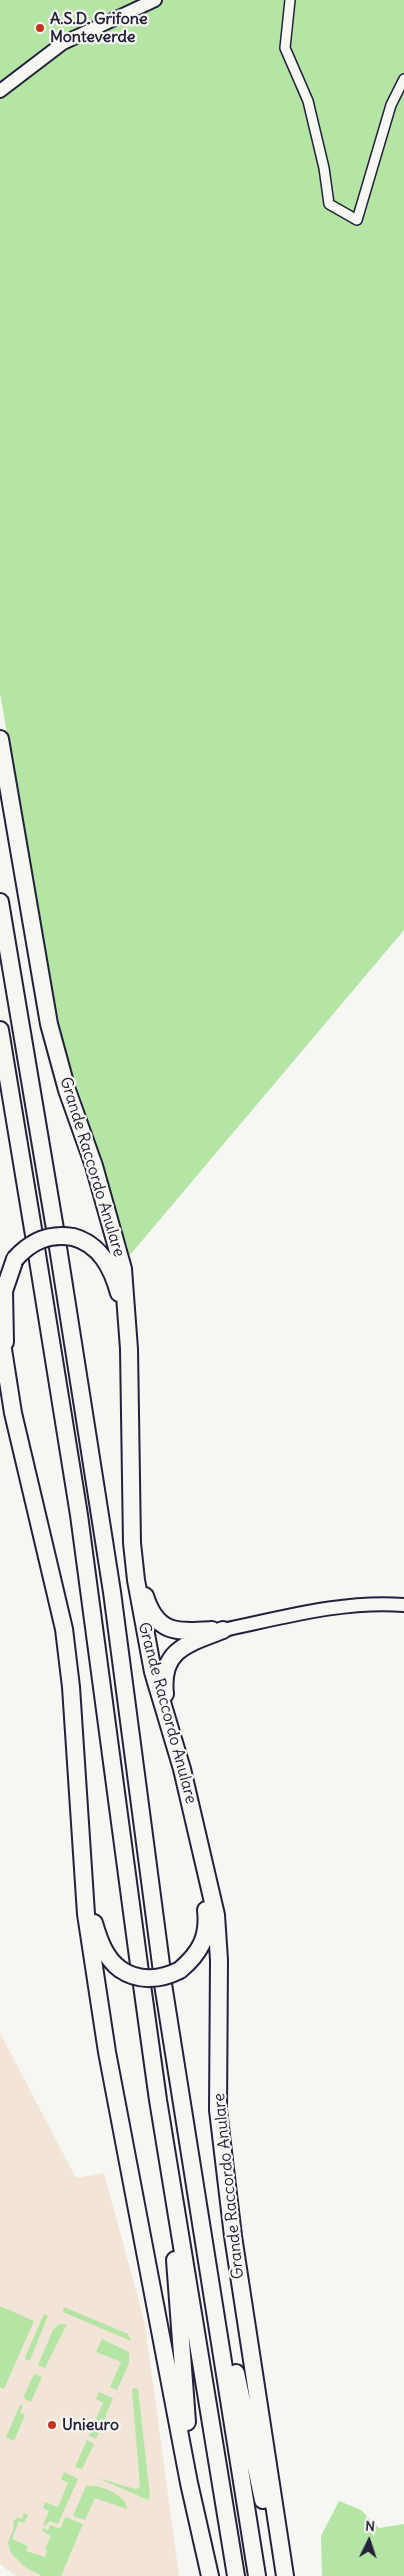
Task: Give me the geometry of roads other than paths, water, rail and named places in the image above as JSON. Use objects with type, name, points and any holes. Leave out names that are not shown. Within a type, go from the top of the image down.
[{"type":"highway","name":"Grande Raccordo Anulare","points":[[0,738],[49,1024],[67,1090],[94,1166],[118,1244],[124,1275],[129,1349],[132,1543],[142,1620],[153,1672],[182,1769],[209,1881],[216,1921],[219,1960],[219,2119],[233,2236],[284,2576]]},
{"type":"highway","name":"Grande Raccordo Anulare","points":[[0,902],[56,1235],[112,1592],[163,1978],[257,2576]]},
{"type":"highway","points":[[0,1030],[79,1515],[141,1978],[236,2576]]},
{"type":"highway","points":[[7,1370],[3,1299],[6,1280],[15,1259],[27,1247],[39,1240],[54,1236],[73,1237],[93,1247],[103,1256],[111,1270],[120,1298],[129,1349]]},
{"type":"highway","points":[[0,1330],[17,1430],[64,1629],[71,1687],[84,1884],[91,1956],[113,2090],[129,2159],[189,2483],[207,2556]]},
{"type":"highway","points":[[84,1884],[103,1949],[111,1961],[120,1969],[135,1976],[153,1979],[180,1970],[204,1943],[206,1917],[196,1857],[147,1673],[137,1622],[132,1581],[132,1543]]},
{"type":"highway","points":[[132,1543],[145,1598],[158,1622],[175,1630],[223,1630]]},
{"type":"highway","points":[[182,1769],[165,1695],[165,1669],[170,1659],[179,1650],[223,1630]]},
{"type":"highway","points":[[169,2163],[188,2440],[210,2576]]},
{"type":"highway","points":[[211,2278],[227,2322],[279,2576]]},
{"type":"street","points":[[0,90],[63,43],[155,0]]},
{"type":"street","points":[[290,0],[285,48],[308,102],[324,168],[329,204],[357,220],[391,105],[404,79]]},
{"type":"street","points":[[223,1630],[292,1615],[343,1608],[404,1605]]},
{"type":"place","name":"A.S.D. Grifone Monteverde","points":[[40,28]]},
{"type":"place","name":"Unieuro","points":[[52,2425]]}]
